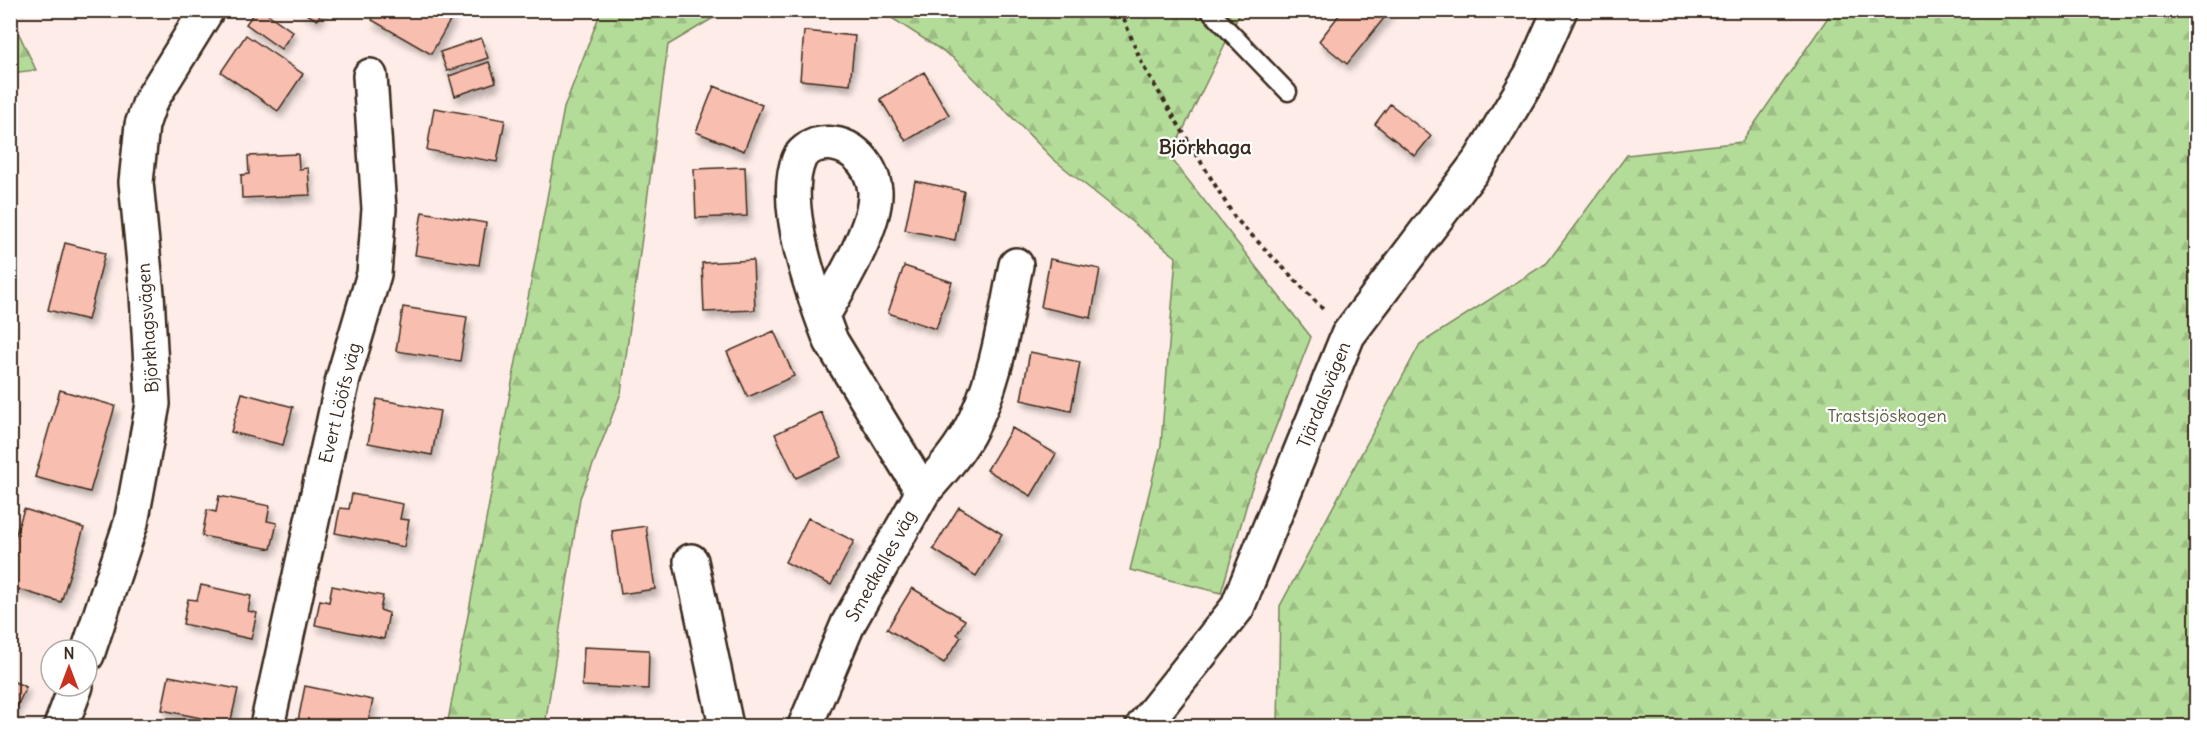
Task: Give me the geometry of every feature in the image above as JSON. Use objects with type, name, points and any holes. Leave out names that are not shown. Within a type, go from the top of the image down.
[{"type":"street","name":"Björkhagsvägen","points":[[93,638],[131,523],[153,404],[147,294],[136,182],[140,133],[150,102],[207,10]]},
{"type":"street","name":"Tjärdalsvägen","points":[[1143,726],[1237,608],[1348,335],[1481,159],[1531,75],[1560,10]]},
{"type":"street","name":"Evert Lööfs väg","points":[[267,726],[344,379],[374,274],[379,209],[370,76]]},
{"type":"street","points":[[922,492],[946,466],[968,435],[986,394],[999,350],[1016,265]]},
{"type":"street","name":"Smedkalles väg","points":[[805,726],[848,624],[922,492],[831,341],[822,317]]},
{"type":"street","points":[[691,561],[726,726]]},
{"type":"street","points":[[60,726],[71,698]]},
{"type":"lane","points":[[1209,10],[1288,92]]},
{"type":"path","points":[[1120,10],[1143,66],[1235,218],[1348,335]]},
{"type":"green space","name":"Trastsjöskogen","points":[[1833,10],[2196,11],[2196,726],[1278,726],[1280,606],[1420,344],[1547,263],[1627,155],[1742,142]]},
{"type":"green space","points":[[601,11],[725,11],[668,45],[621,393],[580,498],[545,726],[447,726],[564,108]]},
{"type":"green space","points":[[881,11],[1241,11],[1170,157],[1311,337],[1251,490],[1221,593],[1130,570],[1161,445],[1176,257],[1053,159],[955,59]]},
{"type":"green space","points":[[11,17],[36,70],[11,73]]},
{"type":"building","points":[[256,10],[262,10],[293,32],[281,49],[246,24]]},
{"type":"building","points":[[300,10],[323,10],[317,20]]},
{"type":"building","points":[[377,10],[441,10],[452,17],[431,54],[372,20]]},
{"type":"building","points":[[1343,10],[1389,12],[1347,64],[1319,41]]},
{"type":"building","points":[[804,31],[855,36],[850,85],[800,80]]},
{"type":"building","points":[[246,35],[303,74],[278,111],[221,72]]},
{"type":"building","points":[[481,38],[488,58],[447,71],[440,52]]},
{"type":"building","points":[[489,62],[496,82],[455,96],[449,76]]},
{"type":"building","points":[[924,72],[949,115],[906,141],[880,99]]},
{"type":"building","points":[[714,86],[762,105],[744,151],[696,132]]},
{"type":"building","points":[[1390,104],[1431,136],[1415,156],[1375,124]]},
{"type":"building","points":[[434,108],[505,120],[497,162],[427,150]]},
{"type":"building","points":[[298,154],[299,169],[308,168],[310,195],[242,198],[241,175],[249,174],[248,156]]},
{"type":"building","points":[[745,167],[747,216],[696,218],[694,169]]},
{"type":"building","points":[[915,181],[964,191],[955,240],[905,230]]},
{"type":"building","points":[[422,212],[486,223],[479,265],[415,255]]},
{"type":"building","points":[[65,243],[105,253],[88,320],[48,310]]},
{"type":"building","points":[[1050,259],[1100,269],[1091,318],[1041,307]]},
{"type":"building","points":[[753,260],[755,310],[704,312],[702,263]]},
{"type":"building","points":[[904,266],[952,282],[936,329],[888,313]]},
{"type":"building","points":[[403,307],[467,317],[460,361],[396,351]]},
{"type":"building","points":[[774,331],[794,376],[748,397],[727,352]]},
{"type":"building","points":[[1030,352],[1080,362],[1071,411],[1021,400]]},
{"type":"building","points":[[60,390],[115,406],[90,492],[35,477]]},
{"type":"building","points":[[242,393],[293,407],[283,445],[231,432]]},
{"type":"building","points":[[377,399],[440,411],[432,455],[368,443]]},
{"type":"building","points":[[821,412],[842,457],[796,478],[775,434]]},
{"type":"building","points":[[1012,428],[1056,454],[1031,496],[987,470]]},
{"type":"building","points":[[352,494],[403,504],[400,519],[409,520],[404,547],[335,533],[340,508],[349,509]]},
{"type":"building","points":[[219,496],[270,506],[267,521],[277,523],[271,549],[202,536],[207,510],[216,512]]},
{"type":"building","points":[[959,507],[1002,534],[976,576],[933,549]]},
{"type":"building","points":[[24,509],[84,528],[61,602],[10,587],[10,552]]},
{"type":"building","points":[[808,518],[854,541],[831,585],[785,562]]},
{"type":"building","points":[[646,526],[655,589],[621,594],[612,531]]},
{"type":"building","points":[[201,585],[251,596],[248,611],[257,613],[251,639],[183,624],[188,599],[197,600]]},
{"type":"building","points":[[332,586],[383,596],[380,610],[389,613],[384,639],[315,625],[320,600],[329,602]]},
{"type":"building","points":[[912,588],[965,620],[957,634],[961,637],[944,663],[887,629]]},
{"type":"building","points":[[584,647],[649,650],[648,689],[582,686]]},
{"type":"building","points":[[169,676],[238,689],[230,724],[162,710]]},
{"type":"building","points":[[10,680],[26,687],[10,722]]},
{"type":"building","points":[[305,686],[373,700],[367,726],[327,726],[298,721]]},
{"type":"district","name":"Björkhaga","points":[[1205,147]]}]
